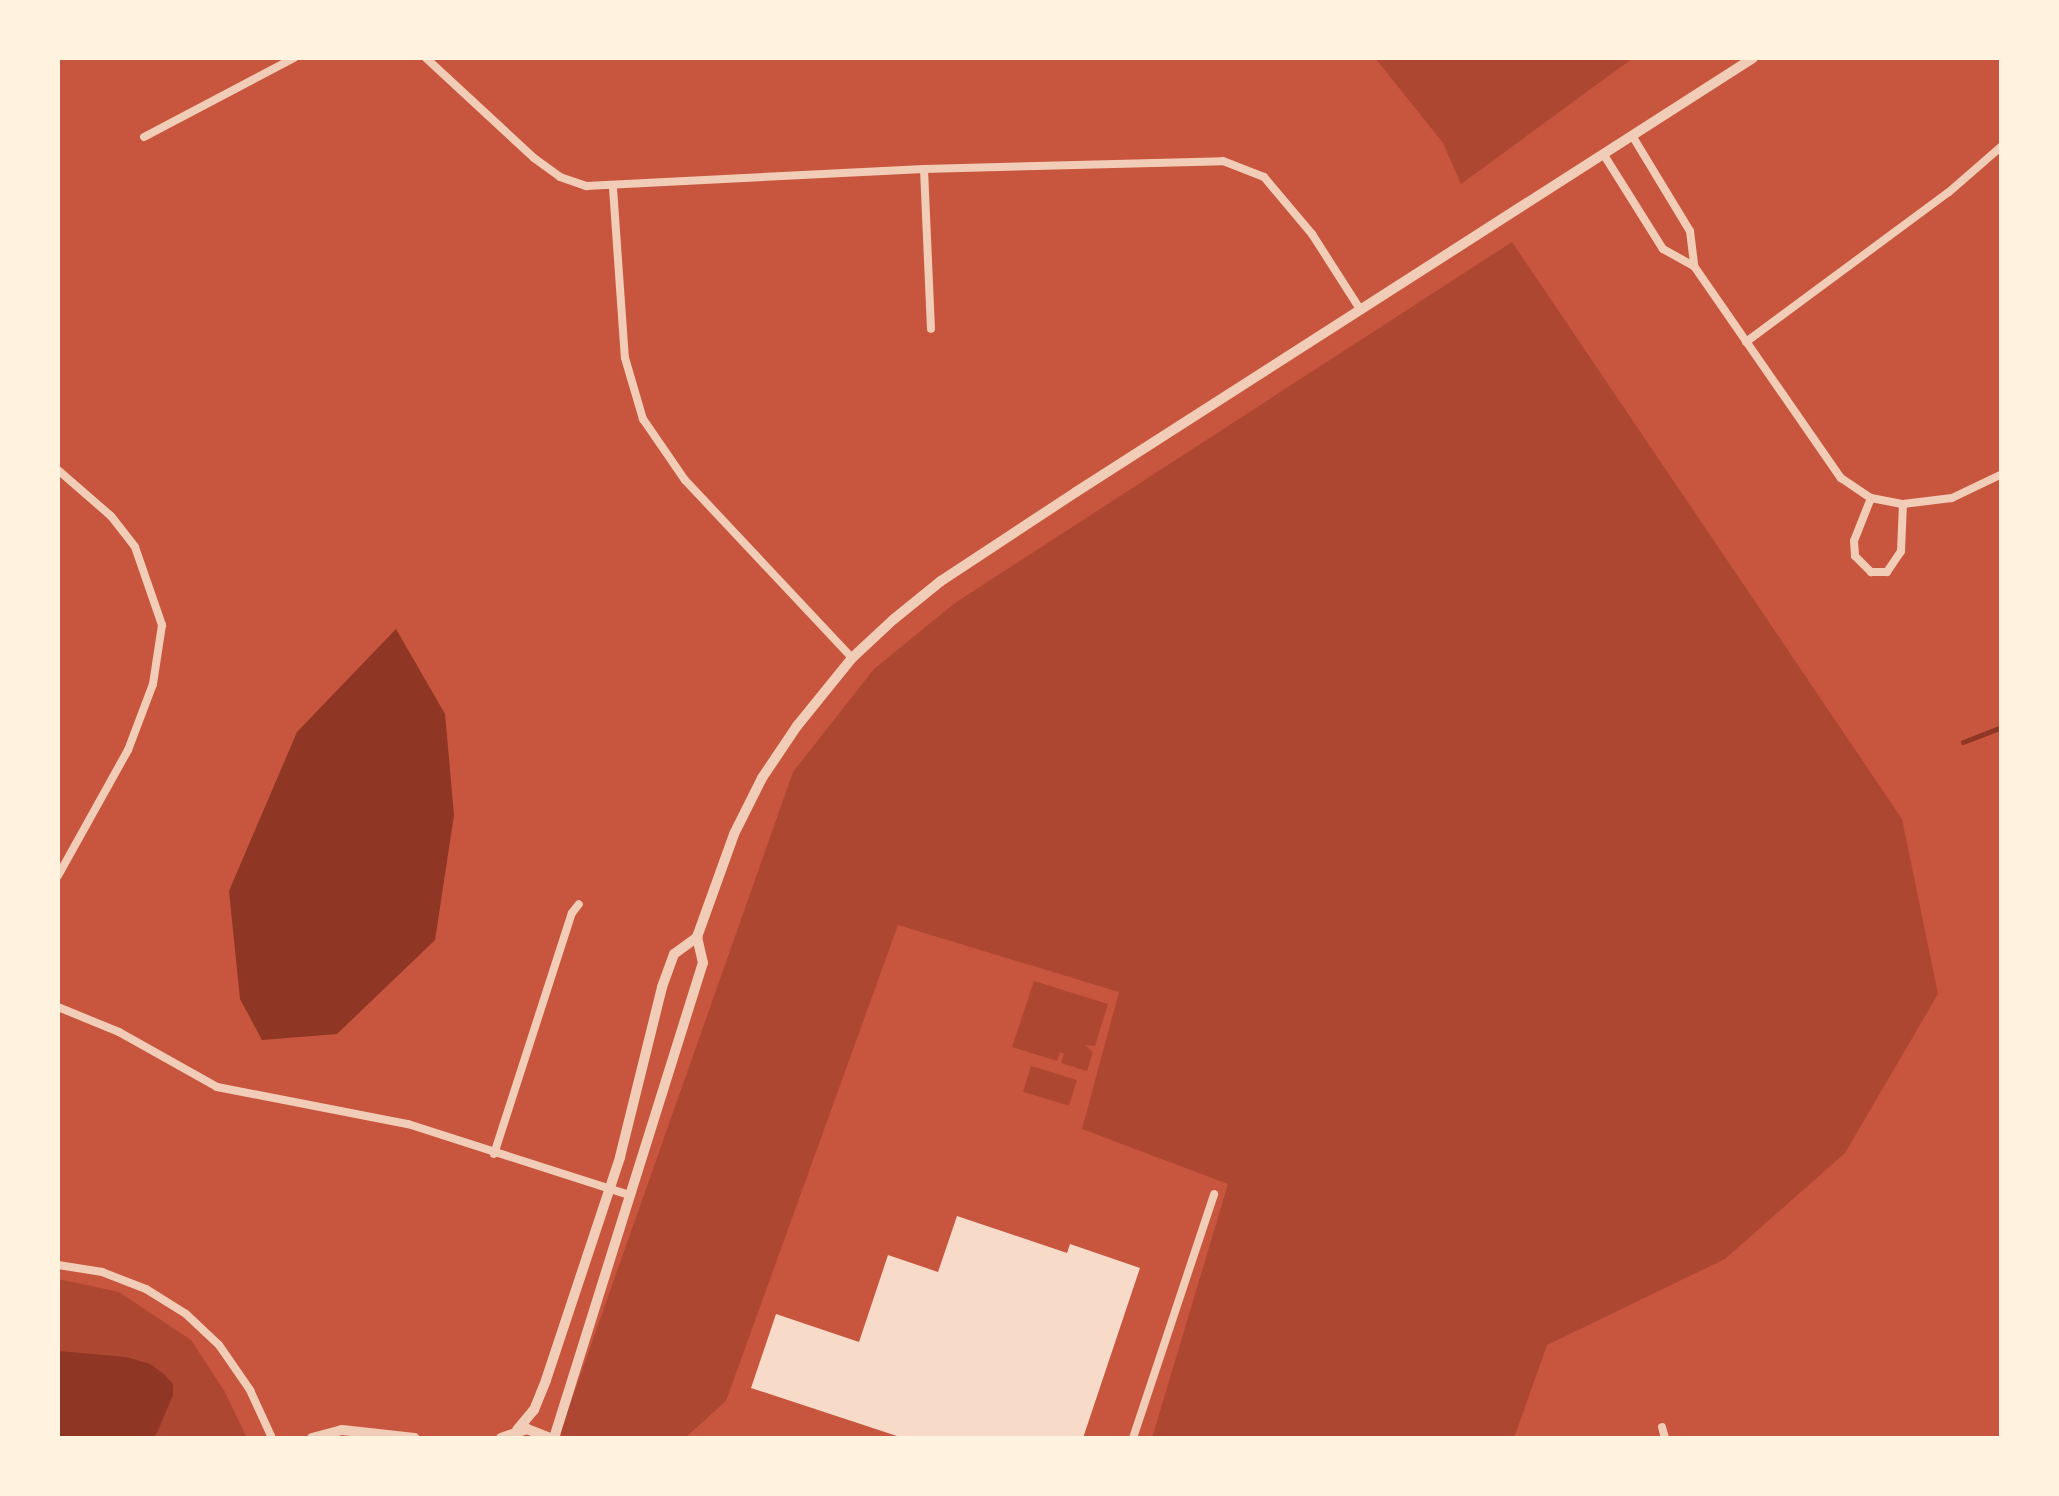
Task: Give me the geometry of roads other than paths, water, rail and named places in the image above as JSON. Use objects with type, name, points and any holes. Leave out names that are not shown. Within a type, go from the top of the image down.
[{"type":"street","points":[[144,137],[294,58]]},
{"type":"street","points":[[426,58],[560,177],[613,188],[924,169],[1224,160],[1264,177],[1312,234],[1360,309]]},
{"type":"street","points":[[502,1438],[517,1430],[534,1410],[546,1380],[638,1094],[662,987],[674,954],[697,936],[734,834],[762,778],[797,726],[852,658],[941,581],[1753,58]]},
{"type":"street","points":[[1633,137],[1690,231],[1694,266]]},
{"type":"street","points":[[1746,342],[1949,192],[2002,146]]},
{"type":"street","points":[[1604,156],[1663,249],[1694,266],[1841,478],[1871,498],[1903,504],[1952,498],[2002,474]]},
{"type":"street","points":[[924,169],[931,329]]},
{"type":"street","points":[[613,188],[625,358],[643,418],[685,480],[852,658]]},
{"type":"street","points":[[58,470],[111,516],[135,547],[162,626],[153,684],[128,750],[58,876]]},
{"type":"street","points":[[1871,498],[1854,541],[1855,556],[1871,572],[1887,572],[1902,551],[1903,504]]},
{"type":"street","points":[[494,1154],[572,913],[579,904]]},
{"type":"street","points":[[517,1430],[537,1431],[552,1438],[703,963],[697,936]]},
{"type":"street","points":[[58,1007],[119,1032],[217,1087],[408,1124],[629,1195]]},
{"type":"street","points":[[1133,1438],[1214,1194]]},
{"type":"street","points":[[58,1265],[102,1272],[146,1289],[186,1314],[219,1345],[250,1390],[272,1438]]},
{"type":"street","points":[[1662,1427],[1665,1438]]},
{"type":"street","points":[[312,1438],[342,1430],[415,1438]]},
{"type":"waterway","points":[[1963,742],[2002,727]]}]
